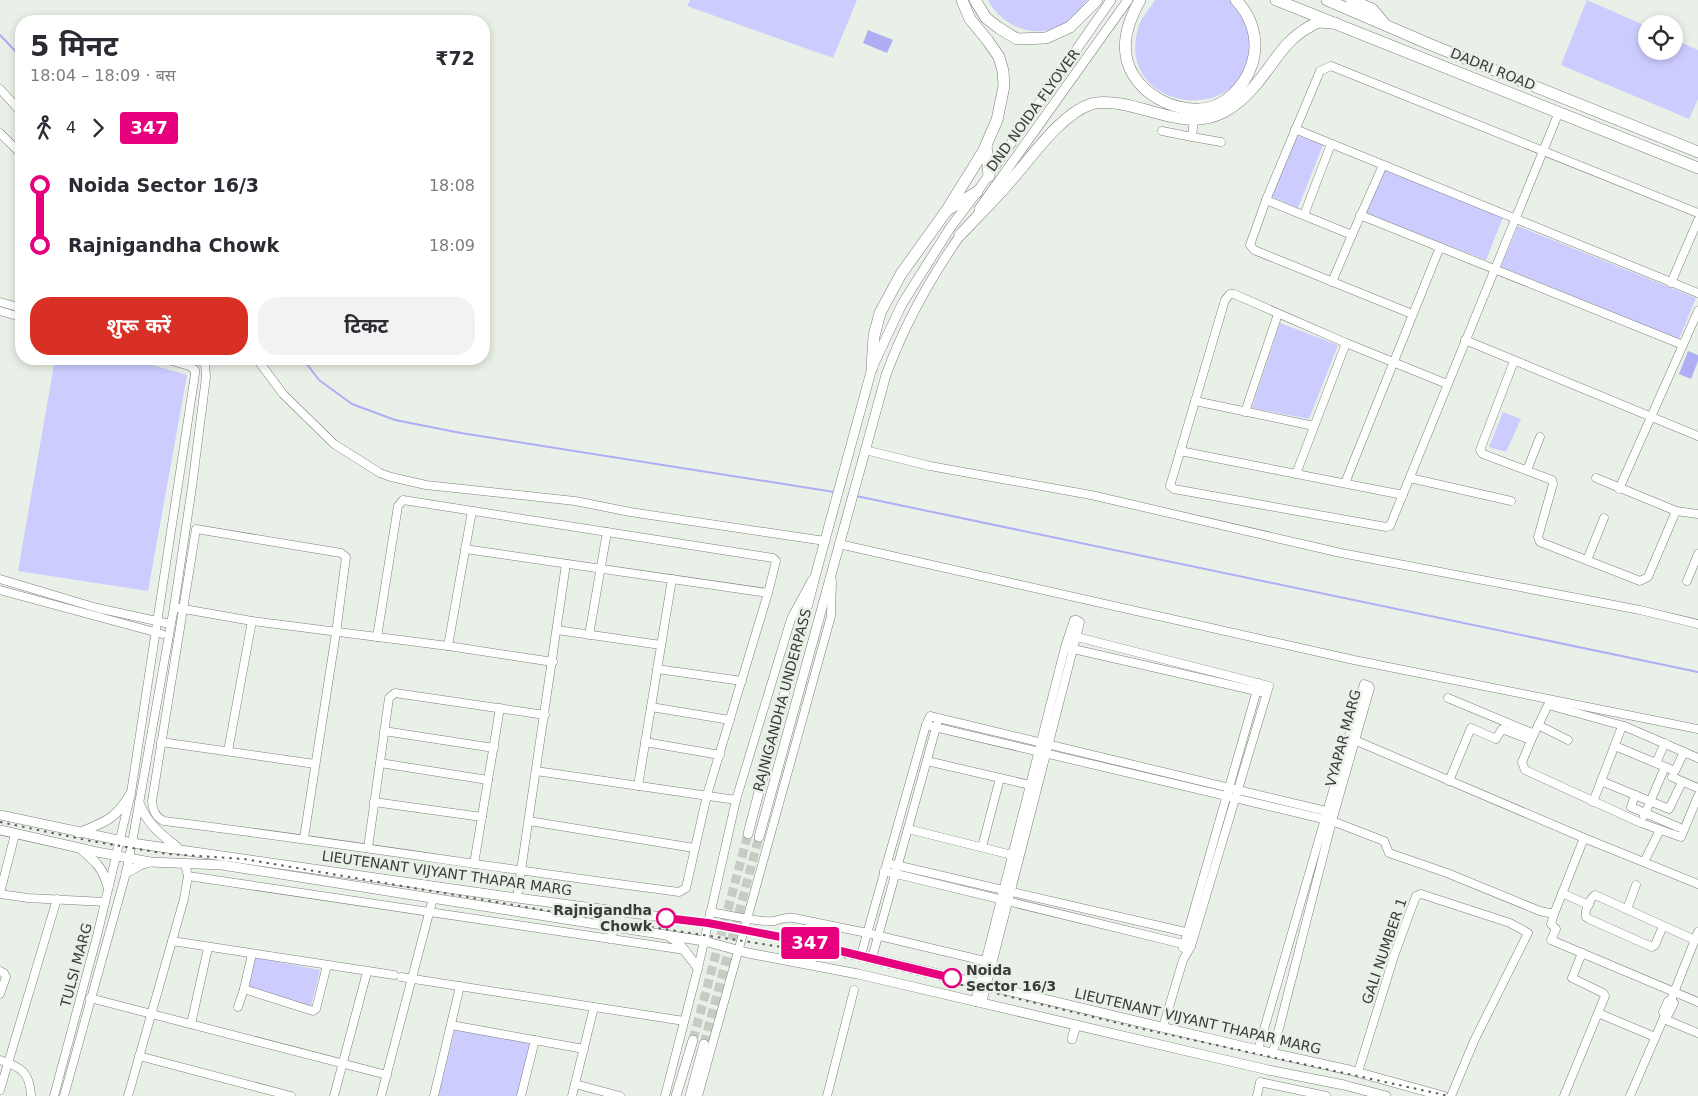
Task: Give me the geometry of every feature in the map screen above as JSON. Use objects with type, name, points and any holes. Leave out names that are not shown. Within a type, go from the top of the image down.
[{"type":"highway","points":[[872,368],[874,336],[880,313],[901,274],[947,210],[986,144],[997,120],[1004,86],[1003,71],[999,57],[970,19],[962,0]]},
{"type":"highway","points":[[975,0],[986,18],[1017,38],[1046,38],[1070,27],[1097,0]]},
{"type":"highway","points":[[1140,0],[1130,19],[1126,55],[1130,68],[1139,82],[1153,96],[1167,104],[1190,108],[1209,108],[1228,99],[1244,82],[1251,68],[1255,53],[1255,38],[1252,24],[1236,0]]},
{"type":"highway","name":"DADRI ROAD","points":[[1276,0],[1698,168]]},
{"type":"highway","name":"DADRI ROAD","points":[[1327,0],[1698,152]]},
{"type":"highway","points":[[1351,0],[1372,9],[1386,25]]},
{"type":"highway","points":[[960,235],[1008,185],[1061,124],[1091,104],[1106,102],[1139,107],[1159,115],[1187,120],[1213,118],[1230,109],[1244,97],[1254,87],[1282,49],[1302,31],[1318,22],[1335,23]]},
{"type":"highway","points":[[986,144],[989,176]]},
{"type":"highway","points":[[947,210],[978,192]]},
{"type":"main road","name":"DND NOIDA FLYOVER","points":[[872,368],[902,304],[950,228],[978,192],[1111,0]]},
{"type":"main road","name":"DND NOIDA FLYOVER","points":[[864,454],[886,375],[913,311],[960,235],[1128,0]]},
{"type":"main road","name":"RAJNIGANDHA UNDERPASS","points":[[748,834],[872,368]]},
{"type":"main road","name":"RAJNIGANDHA UNDERPASS","points":[[759,836],[864,454]]},
{"type":"main road","points":[[78,833],[109,820],[122,809],[131,793]]},
{"type":"main road","points":[[139,803],[144,816],[158,833],[178,848]]},
{"type":"main road","name":"LIEUTENANT VIJYANT THAPAR MARG","points":[[0,815],[132,843],[178,848],[517,898],[708,923],[791,939],[1358,1072],[1443,1096]]},
{"type":"main road","name":"LIEUTENANT VIJYANT THAPAR MARG","points":[[0,830],[150,862],[222,865],[704,941],[738,951],[858,974],[1076,1024],[1353,1092],[1386,1096]]},
{"type":"main road","points":[[79,848],[95,861],[104,872],[108,887]]},
{"type":"main road","points":[[126,873],[150,862]]},
{"type":"main road","points":[[611,939],[614,926]]},
{"type":"main road","points":[[665,934],[678,942],[698,968]]},
{"type":"main road","points":[[1072,1039],[1076,1024]]},
{"type":"main road","points":[[676,1096],[693,1040]]},
{"type":"main road","points":[[690,1096],[704,1044]]},
{"type":"street","points":[[1412,314],[1251,248],[1250,243],[1266,200],[1320,71],[1331,66],[1698,213]]},
{"type":"street","points":[[0,89],[15,105]]},
{"type":"street","points":[[1447,384],[1346,344],[1234,294],[1224,300],[1169,484],[1174,490],[1386,527],[1391,524],[1559,112]]},
{"type":"street","points":[[1192,137],[1194,119]]},
{"type":"street","points":[[1295,129],[1698,293]]},
{"type":"street","points":[[1162,131],[1221,142]]},
{"type":"street","points":[[0,133],[15,148]]},
{"type":"street","points":[[1304,215],[1331,144]]},
{"type":"street","points":[[1332,282],[1383,165]]},
{"type":"street","points":[[1266,200],[1352,235]]},
{"type":"street","points":[[1360,215],[1683,345]]},
{"type":"street","points":[[1671,283],[1698,220]]},
{"type":"street","points":[[1345,483],[1440,247]]},
{"type":"street","points":[[0,302],[15,306]]},
{"type":"street","points":[[0,311],[15,315]]},
{"type":"street","points":[[1619,489],[1698,311]]},
{"type":"street","points":[[1246,412],[1278,314]]},
{"type":"street","points":[[1465,340],[1698,436]]},
{"type":"street","points":[[1296,474],[1346,344]]},
{"type":"street","points":[[1514,361],[1480,450],[1483,454],[1553,481],[1538,537],[1540,542],[1640,581],[1645,580],[1648,578],[1676,511]]},
{"type":"street","points":[[185,365],[195,370],[201,365]]},
{"type":"street","name":"TULSI MARG","points":[[64,1096],[126,873],[132,843],[174,607],[192,487],[206,377],[205,365]]},
{"type":"street","points":[[261,365],[283,394],[334,444],[380,473],[390,477],[426,485],[575,501],[630,512],[826,537]]},
{"type":"street","name":"TULSI MARG","points":[[54,1096],[105,902],[131,793],[196,374],[195,370]]},
{"type":"street","points":[[1195,401],[1314,426]]},
{"type":"street","points":[[1527,470],[1540,437]]},
{"type":"street","points":[[1180,451],[1403,495]]},
{"type":"street","points":[[864,454],[1092,495],[1341,553],[1640,610],[1698,624]]},
{"type":"street","points":[[1410,478],[1510,501]]},
{"type":"street","points":[[1596,478],[1676,511],[1698,514]]},
{"type":"street","points":[[304,838],[346,557],[343,554],[196,529],[152,801],[153,808],[160,818],[164,821],[304,838],[521,871],[679,892],[686,888],[707,796],[776,563],[773,558],[403,500],[398,506],[377,637]]},
{"type":"street","points":[[448,646],[472,511]]},
{"type":"street","points":[[1587,560],[1604,518]]},
{"type":"street","points":[[589,635],[607,532]]},
{"type":"street","points":[[840,540],[1354,660],[1698,729]]},
{"type":"street","points":[[466,549],[768,593]]},
{"type":"street","points":[[1687,582],[1698,554]]},
{"type":"street","points":[[517,898],[566,564]]},
{"type":"street","points":[[698,1096],[830,616],[832,572]]},
{"type":"street","points":[[665,1096],[698,968],[736,800],[791,619],[816,573]]},
{"type":"street","points":[[0,579],[96,608],[170,624]]},
{"type":"street","points":[[638,786],[672,579]]},
{"type":"street","points":[[0,590],[168,635]]},
{"type":"street","points":[[174,607],[252,621],[448,646],[553,662]]},
{"type":"street","points":[[228,751],[252,621]]},
{"type":"street","points":[[557,630],[661,645]]},
{"type":"street","points":[[979,1002],[1072,636],[1258,687]]},
{"type":"street","points":[[1069,648],[1258,687],[1268,686],[1238,790],[1190,933]]},
{"type":"street","points":[[657,669],[742,681]]},
{"type":"street","name":"VYAPAR MARG","points":[[1258,1048],[1330,818],[1356,741],[1370,688],[1370,686],[1364,684],[1362,685],[1326,811],[1330,818],[1272,1052]]},
{"type":"street","points":[[1163,1027],[1183,960],[1228,788],[1258,687]]},
{"type":"street","points":[[368,848],[389,698],[394,693],[545,714]]},
{"type":"street","points":[[1448,698],[1531,732],[1532,738]]},
{"type":"street","points":[[1698,758],[1624,726],[1548,705],[1522,762],[1525,770],[1593,802],[1660,830],[1681,836],[1698,796]]},
{"type":"street","points":[[651,707],[730,720]]},
{"type":"street","points":[[474,864],[500,708]]},
{"type":"street","points":[[861,955],[930,716],[1326,811]]},
{"type":"street","points":[[872,958],[939,718]]},
{"type":"street","points":[[926,725],[1226,797],[1330,818],[1384,841],[1389,853],[1447,873],[1540,911],[1554,914]]},
{"type":"street","points":[[1538,725],[1568,740]]},
{"type":"street","points":[[1593,802],[1620,729],[1624,726]]},
{"type":"street","points":[[1449,781],[1471,728],[1496,738],[1502,729],[1532,738]]},
{"type":"street","points":[[384,731],[494,748]]},
{"type":"street","points":[[1348,737],[1584,838],[1698,884]]},
{"type":"street","points":[[161,742],[315,764]]},
{"type":"street","points":[[645,742],[720,755]]},
{"type":"street","points":[[1656,763],[1665,743]]},
{"type":"street","points":[[1615,746],[1675,772],[1684,752]]},
{"type":"street","points":[[1007,891],[1012,855],[1030,785],[1042,753]]},
{"type":"street","points":[[927,761],[1030,785]]},
{"type":"street","points":[[380,763],[488,780]]},
{"type":"street","points":[[1641,822],[1664,767]]},
{"type":"street","points":[[536,771],[736,800]]},
{"type":"street","points":[[982,847],[1000,778]]},
{"type":"street","points":[[1672,778],[1698,788]]},
{"type":"street","points":[[1602,780],[1669,809],[1682,782]]},
{"type":"street","points":[[1635,795],[1630,807],[1678,826]]},
{"type":"street","points":[[374,802],[482,817]]},
{"type":"street","points":[[529,821],[694,848]]},
{"type":"street","points":[[908,829],[1012,855]]},
{"type":"street","points":[[1644,862],[1660,830]]},
{"type":"street","points":[[15,834],[0,893],[28,898],[105,902]]},
{"type":"street","points":[[1584,838],[1554,914],[1551,924],[1556,929],[1552,940],[1673,996],[1698,1002]]},
{"type":"street","points":[[128,1096],[150,1013],[172,941],[188,876],[185,864]]},
{"type":"street","points":[[886,867],[1007,891],[1190,933]]},
{"type":"street","points":[[896,869],[1004,900],[1187,945]]},
{"type":"street","points":[[188,876],[685,950]]},
{"type":"street","points":[[1627,909],[1636,884]]},
{"type":"street","points":[[1562,893],[1589,905]]},
{"type":"street","name":"GALI NUMBER 1","points":[[1358,1072],[1395,953],[1416,896],[1421,894],[1510,923],[1528,933],[1475,1039],[1451,1096]]},
{"type":"street","points":[[1630,1096],[1664,1017],[1668,1015],[1674,1003],[1673,996],[1696,936],[1663,926],[1595,895],[1584,912],[1586,917],[1652,947],[1655,945],[1663,926]]},
{"type":"street","points":[[381,1096],[433,898]]},
{"type":"street","points":[[0,1090],[4,1061],[57,899]]},
{"type":"street","points":[[1077,918],[1080,908]]},
{"type":"street","points":[[710,912],[775,921],[789,917],[867,933],[988,962]]},
{"type":"street","points":[[1140,934],[1142,922]]},
{"type":"street","points":[[172,941],[684,1021]]},
{"type":"street","points":[[191,1024],[208,948]]},
{"type":"street","points":[[238,1007],[252,954]]},
{"type":"street","points":[[1564,1096],[1605,996],[1572,978],[1582,954]]},
{"type":"street","points":[[244,989],[313,1011],[316,1009],[328,966]]},
{"type":"street","points":[[0,971],[6,977],[0,994]]},
{"type":"street","points":[[334,1096],[367,972]]},
{"type":"street","points":[[434,1096],[460,986]]},
{"type":"street","points":[[827,1096],[854,990]]},
{"type":"street","points":[[90,998],[387,1075]]},
{"type":"street","points":[[572,1096],[594,1007]]},
{"type":"street","points":[[1598,1013],[1655,1037]]},
{"type":"street","points":[[1664,1017],[1698,1033]]},
{"type":"street","points":[[451,1025],[584,1048]]},
{"type":"street","points":[[521,1096],[535,1040]]},
{"type":"street","points":[[139,1056],[291,1096]]},
{"type":"street","points":[[4,1061],[21,1069],[27,1075],[30,1081],[31,1096]]},
{"type":"street","points":[[1257,1096],[1260,1082],[1326,1096]]},
{"type":"street","points":[[575,1084],[620,1096]]},
{"type":"shaded area","points":[[690,0],[857,0],[833,58],[687,6]]},
{"type":"shaded area","points":[[988,0],[1087,0],[1065,23],[1043,31],[1032,31],[1022,29],[1002,18]]},
{"type":"shaded area","points":[[1155,0],[1229,0],[1238,9],[1247,27],[1250,47],[1243,73],[1227,91],[1206,99],[1184,100],[1162,92],[1145,78],[1136,56],[1138,29],[1143,17]]},
{"type":"shaded area","points":[[1587,0],[1638,22],[1638,60],[1683,60],[1683,43],[1698,50],[1698,99],[1689,119],[1561,65]]},
{"type":"shaded area","points":[[868,30],[893,40],[887,53],[863,43]]},
{"type":"shaded area","points":[[1296,135],[1323,145],[1298,208],[1272,197]]},
{"type":"shaded area","points":[[1381,169],[1503,217],[1486,260],[1364,213]]},
{"type":"shaded area","points":[[1518,226],[1696,298],[1679,339],[1501,267]]},
{"type":"shaded area","points":[[1280,323],[1338,345],[1309,419],[1252,408]]},
{"type":"shaded area","points":[[1688,351],[1698,355],[1698,361],[1691,379],[1679,374]]},
{"type":"shaded area","points":[[54,365],[152,365],[187,375],[148,591],[18,571]]},
{"type":"shaded area","points":[[1503,412],[1521,419],[1506,452],[1489,447]]},
{"type":"shaded area","points":[[253,957],[320,970],[311,1006],[245,987]]},
{"type":"shaded area","points":[[455,1029],[531,1042],[518,1096],[438,1096]]},
{"type":"waterway","points":[[0,35],[15,51]]},
{"type":"waterway","points":[[308,365],[319,380],[352,404],[395,420],[461,433],[834,492]]},
{"type":"waterway","points":[[856,496],[1698,672]]},
{"type":"tunnel","points":[[693,1040],[748,834]]},
{"type":"tunnel","points":[[704,1044],[759,837]]},
{"type":"railway","points":[[0,822],[91,841],[168,854],[244,859],[584,917],[850,958],[1143,1029],[1449,1096]]},
{"type":"bus line","name":"347","points":[[666,918],[708,923],[791,939],[952,978]]},
{"type":"place","name":"Rajnigandha Chowk","points":[[666,918]]},
{"type":"place","name":"Noida Sector 16/3","points":[[952,978]]}]
